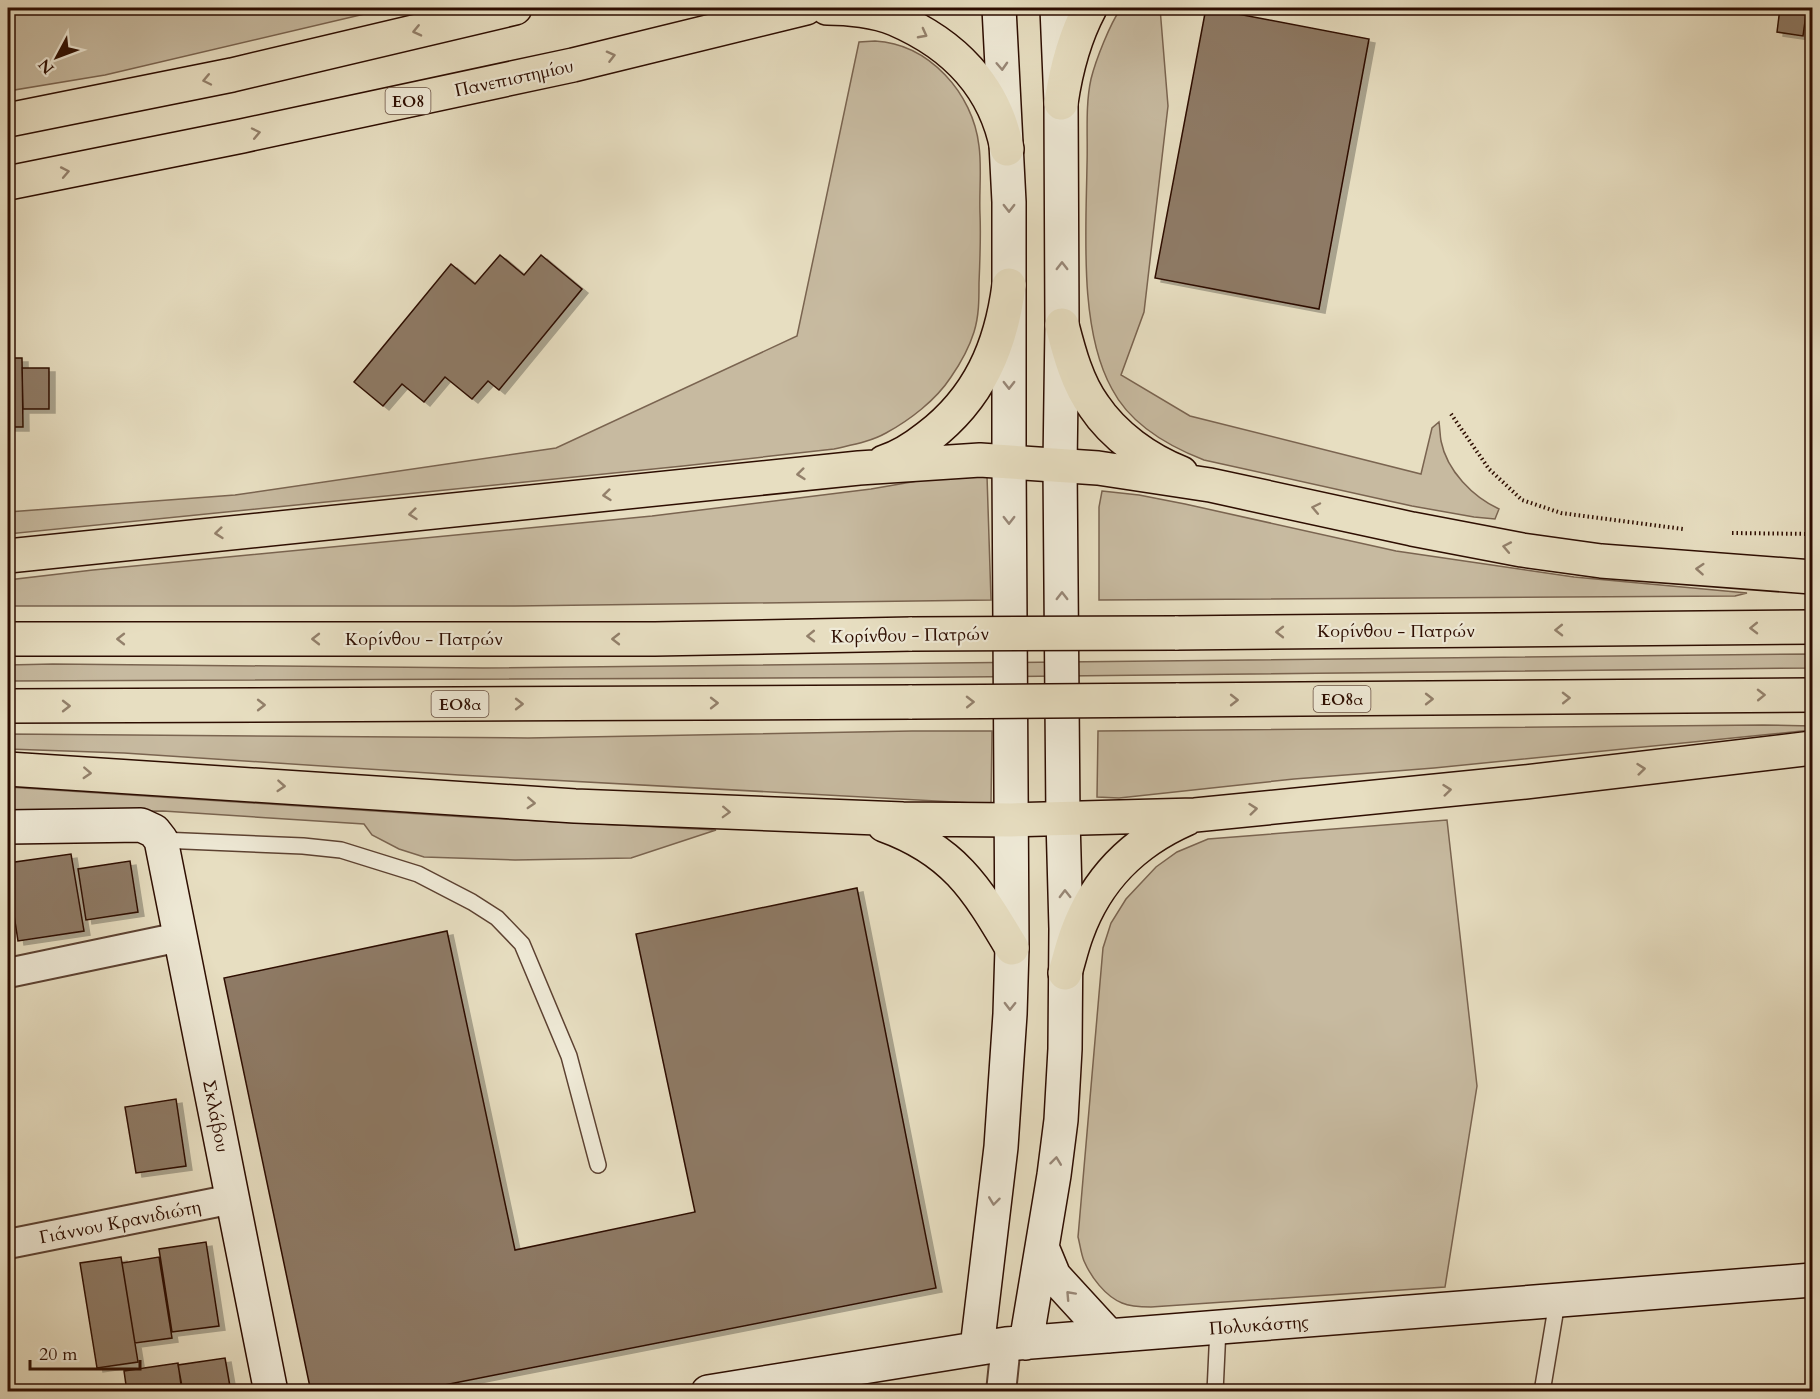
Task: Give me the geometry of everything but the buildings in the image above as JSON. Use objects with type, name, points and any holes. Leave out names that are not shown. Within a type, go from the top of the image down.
[{"type":"main road","points":[[8,120],[232,75],[515,8]]},
{"type":"main road","name":"Πανεπιστημίου","points":[[8,183],[242,136],[573,65],[806,8]]},
{"type":"main road","points":[[827,8],[849,9],[893,18],[946,49],[974,75],[986,93],[1001,122],[1007,149]]},
{"type":"main road","points":[[1061,103],[1069,57],[1090,8]]},
{"type":"main road","points":[[859,468],[886,462],[906,453],[941,426],[966,399],[981,376],[998,339],[1009,285]]},
{"type":"main road","points":[[1062,325],[1082,385],[1093,406],[1107,423],[1124,439],[1153,459],[1210,485]]},
{"type":"main road","points":[[8,556],[859,468],[980,460],[1098,468],[1210,485],[1412,529],[1522,550],[1612,562],[1812,577]]},
{"type":"main road","name":"Κορίνθου - Πατρών","points":[[8,639],[631,639],[912,634],[1812,627]]},
{"type":"main road","name":"ΕΟ8α","points":[[8,706],[1812,695]]},
{"type":"main road","points":[[8,769],[575,806],[903,819],[1011,820],[1195,815],[1537,780],[1812,748]]},
{"type":"main road","points":[[1065,973],[1087,908],[1113,870],[1131,852],[1162,830],[1195,815]]},
{"type":"main road","points":[[844,816],[875,822],[921,841],[942,855],[971,884],[1012,948]]},
{"type":"street","points":[[999,8],[1009,202],[1012,948],[1010,1026],[1001,1147],[1003,1345],[1000,1392]]},
{"type":"street","points":[[1003,1345],[1042,1247],[1048,1220],[1061,1120],[1065,1049],[1066,929],[1060,465],[1061,103],[1057,8]]},
{"type":"street","points":[[8,827],[141,825],[154,831],[160,840]]},
{"type":"street","name":"Σκλάβου","points":[[160,840],[271,1392]]},
{"type":"street","points":[[8,973],[180,937]]},
{"type":"street","name":"Γιάννου Κρανιδιώτη","points":[[8,1244],[233,1199]]},
{"type":"street","points":[[1042,1247],[1054,1276],[1109,1336]]},
{"type":"street","name":"Πολυκάστης","points":[[708,1392],[1003,1345],[1812,1280]]},
{"type":"lane","points":[[160,840],[303,846],[341,850],[418,874],[472,902],[497,918],[522,944],[569,1056],[598,1165]]},
{"type":"lane","points":[[1542,1392],[1557,1302]]},
{"type":"lane","points":[[1215,1392],[1218,1328]]},
{"type":"path","points":[[1451,414],[1489,469],[1522,500],[1561,513],[1685,529]]},
{"type":"path","points":[[1731,532],[1812,534]]},
{"type":"shaded area","points":[[8,8],[390,8],[105,75],[8,91]]},
{"type":"shaded area","points":[[1121,8],[1160,8],[1168,106],[1144,312],[1121,375],[1190,416],[1421,474],[1432,428],[1439,422],[1441,441],[1449,463],[1462,482],[1480,498],[1499,509],[1495,519],[1412,506],[1204,460],[1164,441],[1140,423],[1120,402],[1101,365],[1094,339],[1089,310],[1086,220],[1089,89],[1100,52]]},
{"type":"shaded area","points":[[875,41],[895,44],[913,51],[945,75],[958,90],[975,126],[980,163],[979,302],[972,338],[958,367],[938,394],[913,416],[886,433],[867,441],[834,449],[8,534],[8,512],[235,495],[556,448],[797,336],[859,42]]},
{"type":"shaded area","points":[[987,476],[991,600],[515,606],[8,606],[8,580],[652,516],[871,489],[923,480]]},
{"type":"shaded area","points":[[1102,491],[1185,504],[1396,551],[1574,577],[1747,593],[1735,596],[1099,600],[1099,507]]},
{"type":"shaded area","points":[[1812,654],[1812,668],[910,678],[8,681],[8,665],[53,664],[483,668]]},
{"type":"shaded area","points":[[1812,726],[1812,730],[1434,768],[1294,779],[1119,798],[1097,797],[1098,731]]},
{"type":"shaded area","points":[[992,731],[991,804],[459,775],[124,753],[8,749],[8,734],[528,738]]},
{"type":"shaded area","points":[[8,787],[466,817],[716,830],[631,858],[515,860],[424,857],[399,849],[372,835],[364,824],[163,811],[8,812]]},
{"type":"shaded area","points":[[1447,820],[1477,1086],[1445,1287],[1151,1307],[1129,1305],[1110,1296],[1087,1267],[1078,1237],[1103,948],[1111,923],[1126,899],[1156,867],[1177,852],[1208,839]]}]
